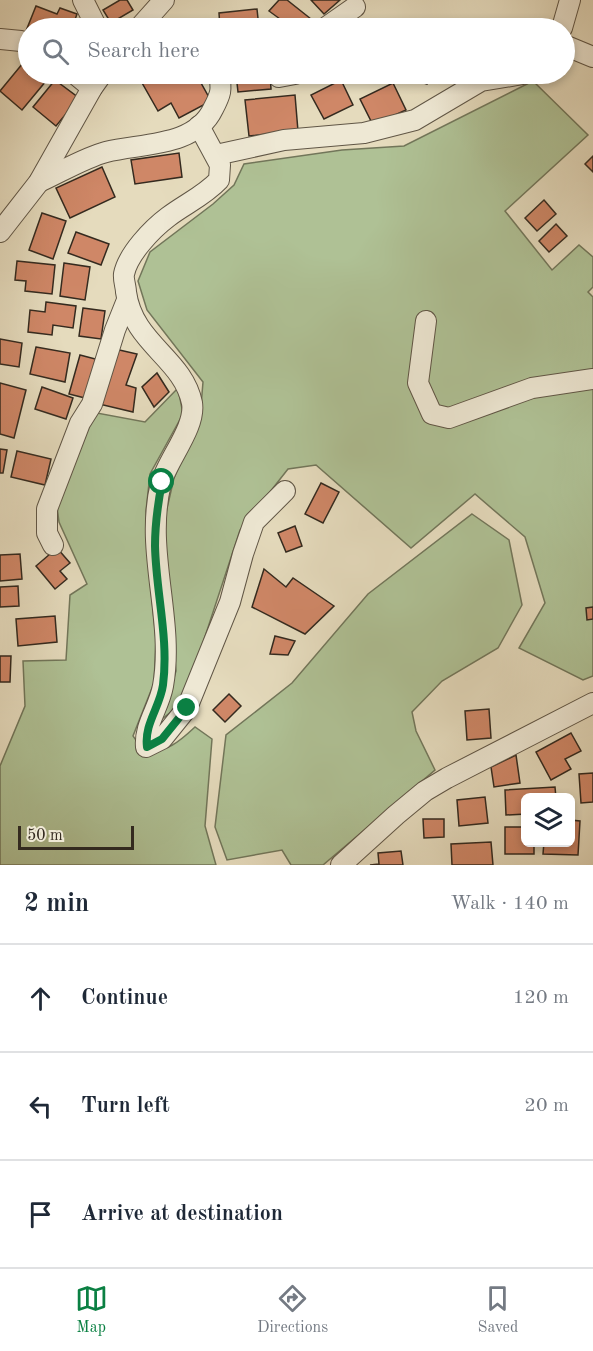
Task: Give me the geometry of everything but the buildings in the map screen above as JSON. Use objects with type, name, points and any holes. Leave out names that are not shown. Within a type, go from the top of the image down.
[{"type":"street","points":[[83,0],[92,18]]},
{"type":"street","points":[[148,18],[164,0]]},
{"type":"street","points":[[565,18],[570,0]]},
{"type":"street","points":[[339,18],[355,7]]},
{"type":"street","points":[[0,39],[18,40]]},
{"type":"street","points":[[575,50],[593,57]]},
{"type":"street","points":[[0,232],[39,182],[95,84]]},
{"type":"street","points":[[39,182],[104,152],[165,142],[191,132],[208,119],[222,92],[221,84]]},
{"type":"street","points":[[216,155],[284,140],[364,133],[415,120],[476,84]]},
{"type":"street","points":[[199,126],[220,165],[219,180],[208,192],[167,217],[136,248],[124,275],[128,309],[142,333],[185,383],[192,405],[191,421],[162,482],[155,519],[155,548],[166,651],[163,688],[145,735],[147,747],[162,739],[187,708],[230,602],[254,522],[285,491]]},
{"type":"street","points":[[53,545],[47,533],[47,509],[80,423],[92,404],[115,330],[127,300]]},
{"type":"street","points":[[426,321],[418,383],[432,414],[448,418],[532,388],[593,379]]},
{"type":"street","points":[[341,865],[425,792],[447,778],[593,703]]},
{"type":"green space","points":[[527,84],[536,84],[588,135],[505,211],[552,270],[579,245],[593,257],[593,287],[588,292],[593,297],[593,676],[583,680],[519,648],[545,603],[525,537],[475,494],[411,548],[316,465],[288,469],[240,530],[196,664],[177,707],[162,719],[176,671],[163,526],[174,478],[200,418],[203,382],[147,310],[138,281],[150,252],[234,185],[244,164],[342,150],[404,146]]},
{"type":"green space","points":[[178,388],[183,414],[150,474],[146,511],[156,639],[154,683],[133,736],[143,750],[166,748],[195,727],[212,739],[205,826],[216,865],[0,865],[0,766],[25,706],[23,661],[66,660],[70,595],[87,584],[59,522],[54,484],[81,410],[145,422]]},
{"type":"green space","points":[[472,514],[509,540],[522,605],[498,648],[442,681],[412,712],[416,731],[435,770],[323,865],[291,865],[282,850],[227,860],[215,827],[226,735],[292,683],[368,594]]},
{"type":"route","points":[[162,482],[155,519],[155,548],[166,651],[163,688],[145,735],[147,747],[162,739],[187,708]]}]
